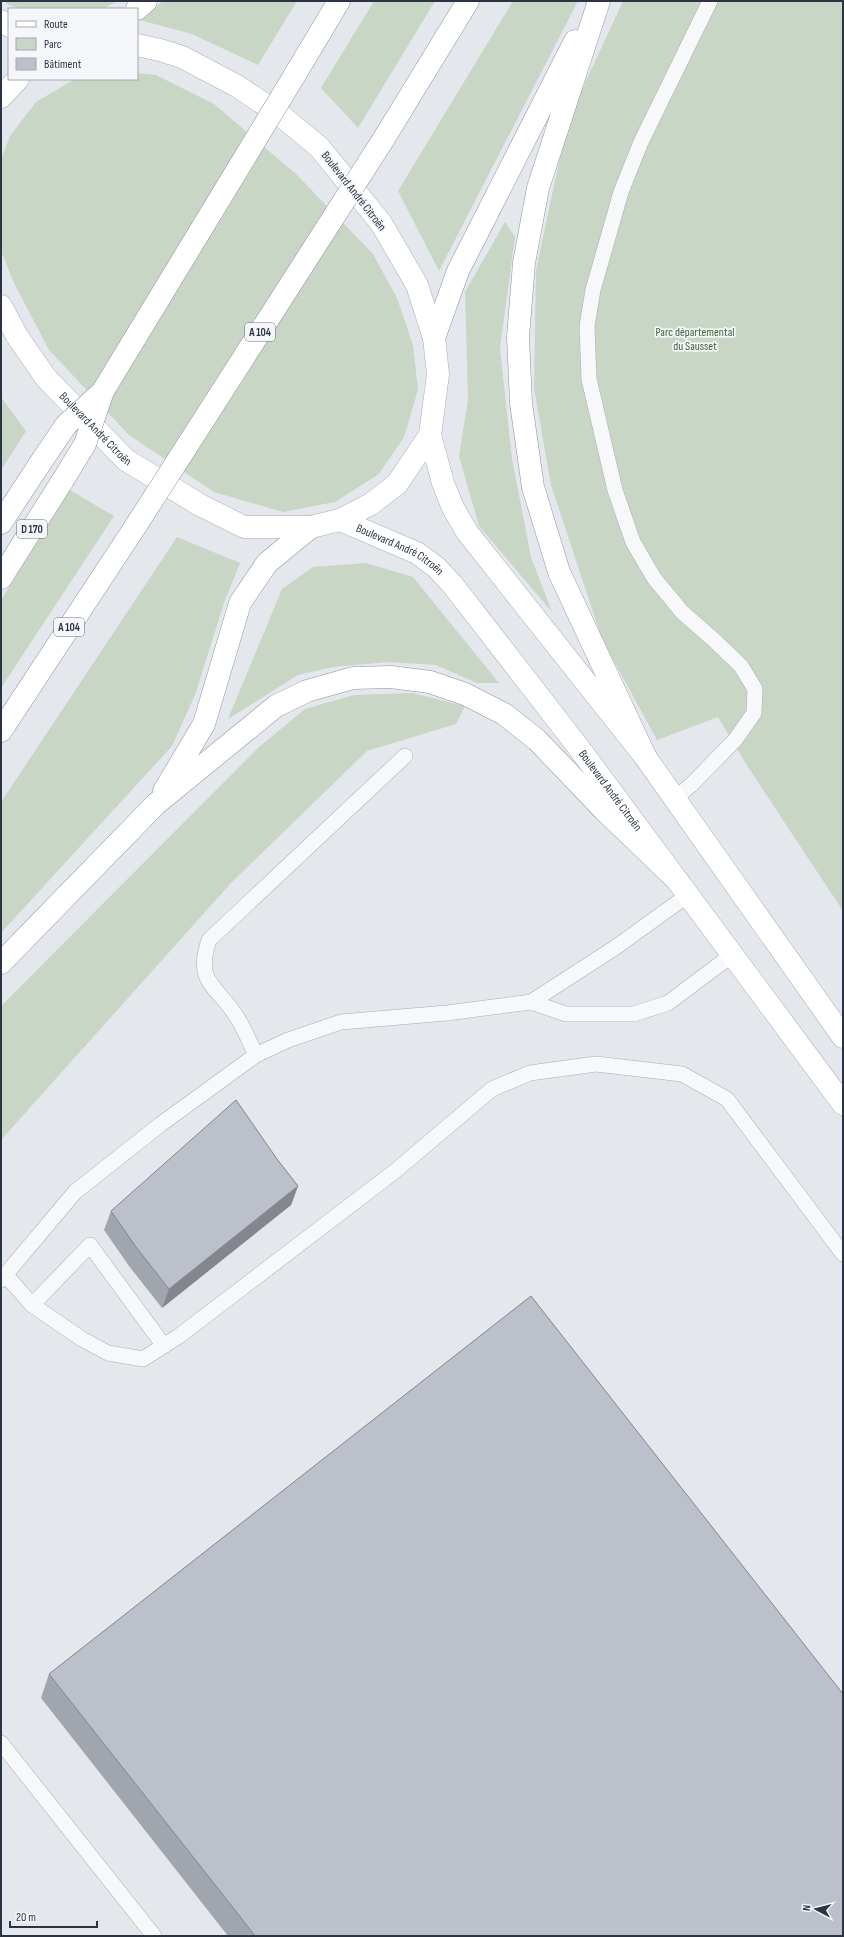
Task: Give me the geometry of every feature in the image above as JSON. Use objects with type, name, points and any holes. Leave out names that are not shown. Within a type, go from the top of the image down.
[{"type":"main road","points":[[138,8],[146,1]]},
{"type":"main road","points":[[1,523],[66,425],[103,391],[339,1]]},
{"type":"main road","name":"A 104","points":[[1,731],[137,524],[383,140],[468,1]]},
{"type":"main road","points":[[434,338],[458,271],[595,1]]},
{"type":"main road","points":[[599,1],[538,188],[524,263],[518,337],[521,403],[533,487],[559,572],[646,758]]},
{"type":"main road","name":"Boulevard André Citroën","points":[[138,45],[182,57],[237,86],[279,114],[319,147],[381,223],[416,285],[434,338],[438,374],[430,435],[443,483],[453,508],[468,532],[646,758],[843,1037]]},
{"type":"main road","points":[[1,97],[17,80]]},
{"type":"main road","name":"Boulevard André Citroën","points":[[1,306],[17,336],[46,378],[126,460],[200,506],[244,527],[311,527],[340,520],[371,504],[397,484],[430,435]]},
{"type":"main road","name":"D 170","points":[[1,578],[85,444],[103,391]]},
{"type":"main road","name":"Boulevard André Citroën","points":[[340,520],[417,553],[436,566],[452,584],[579,748],[843,1104]]},
{"type":"main road","points":[[156,804],[204,724],[240,603],[267,563],[311,527]]},
{"type":"main road","points":[[1,963],[156,804],[276,706],[307,690],[353,678],[391,677],[430,682],[465,694],[504,714],[537,740],[604,810],[684,888]]},
{"type":"lane","points":[[674,798],[691,786],[735,740],[754,713],[755,689],[741,666],[682,612],[654,578],[633,542],[615,490],[589,379],[587,326],[597,276],[621,192],[641,142],[710,1]]},
{"type":"lane","points":[[256,1055],[238,1018],[208,982],[204,969],[209,940],[405,756]]},
{"type":"lane","points":[[684,888],[616,947],[531,1002],[447,1013],[341,1022],[288,1040],[256,1055],[162,1124],[75,1192],[3,1277],[32,1306],[82,1339],[108,1352],[143,1359],[164,1346],[394,1172],[492,1089],[530,1073],[596,1064],[682,1074],[727,1099],[843,1254]]},
{"type":"lane","points":[[531,1002],[566,1014],[634,1014],[668,1003],[732,954]]},
{"type":"lane","points":[[32,1306],[90,1244],[164,1346]]},
{"type":"lane","points":[[1,1742],[154,1936]]},
{"type":"green space","points":[[4,1],[117,1],[105,8],[19,8],[9,5]]},
{"type":"green space","points":[[163,1],[297,1],[258,65],[192,34],[140,20]]},
{"type":"green space","points":[[374,1],[435,1],[358,128],[321,88]]},
{"type":"green space","points":[[513,1],[578,1],[439,271],[398,191]]},
{"type":"green space","name":"Parc départemental du Sausset","points":[[623,1],[843,1],[843,911],[748,767],[718,717],[657,740],[602,639],[551,485],[534,388],[536,270],[568,120]]},
{"type":"green space","points":[[138,73],[156,75],[214,104],[296,174],[373,254],[397,298],[413,345],[418,390],[404,437],[379,474],[335,502],[283,512],[214,492],[129,435],[49,350],[14,283],[1,251],[1,160],[10,136],[36,102],[73,80],[138,80]]},
{"type":"green space","points":[[505,222],[515,237],[500,348],[512,459],[531,557],[552,612],[479,526],[459,456],[468,400],[465,292]]},
{"type":"green space","points":[[1,397],[26,431],[1,470]]},
{"type":"green space","points":[[70,490],[114,516],[1,688],[1,600]]},
{"type":"green space","points":[[177,537],[240,563],[225,600],[195,695],[172,746],[1,933],[1,802]]},
{"type":"green space","points":[[366,563],[413,577],[499,683],[477,683],[436,665],[389,662],[333,667],[298,675],[228,719],[282,589],[313,567]]},
{"type":"green space","points":[[412,693],[465,706],[456,724],[367,751],[231,883],[1,1140],[1,1006],[259,747],[305,709],[354,695]]},
{"type":"building","points":[[236,1100],[277,1159],[298,1186],[169,1289],[136,1247],[111,1211]]},
{"type":"building","points":[[531,1296],[843,1694],[843,1936],[255,1936],[49,1674]]}]
